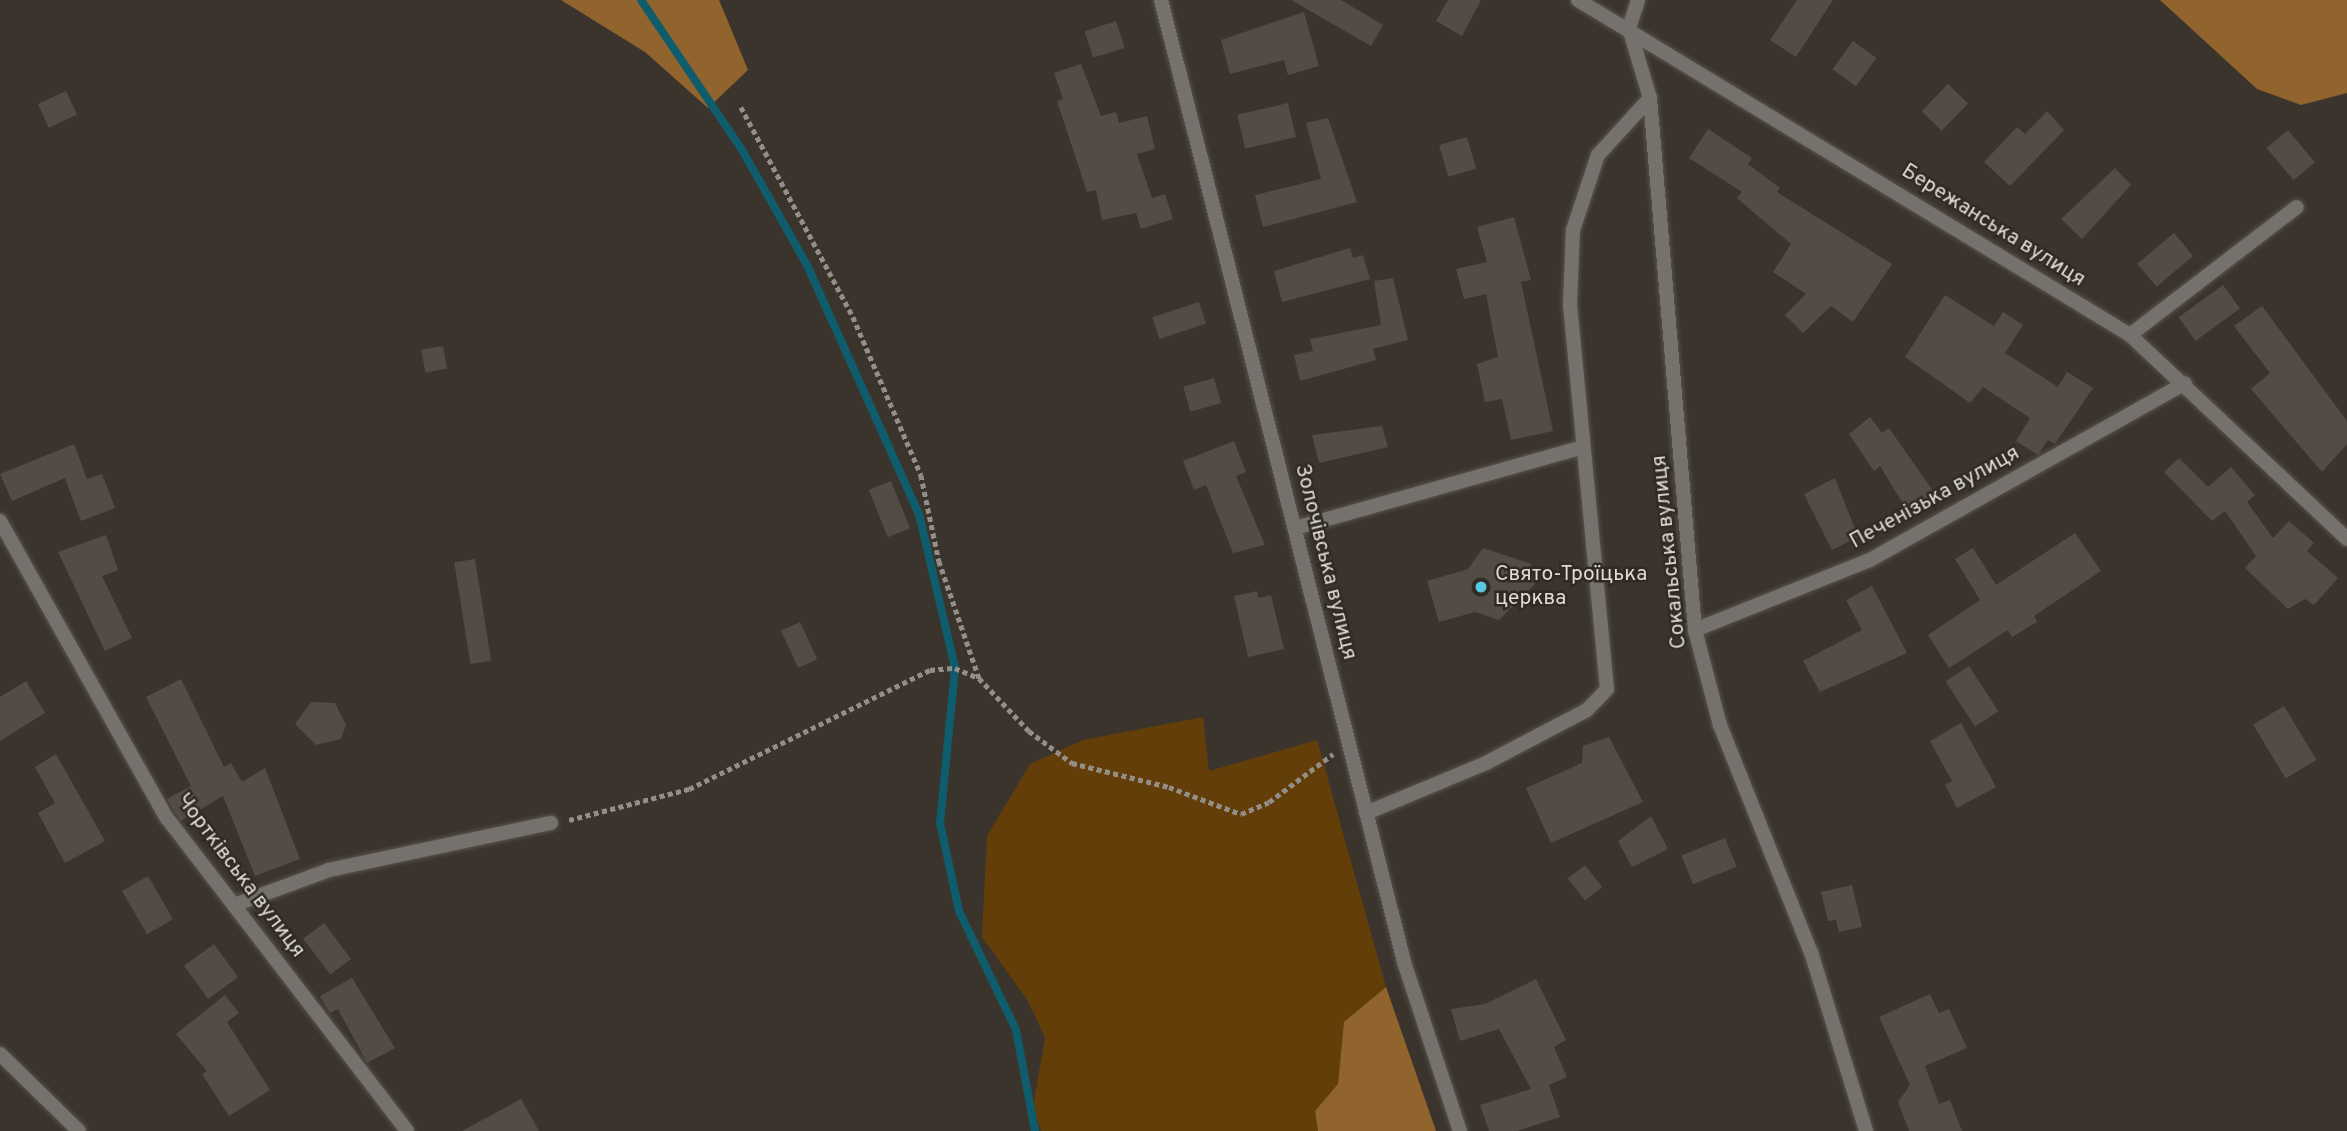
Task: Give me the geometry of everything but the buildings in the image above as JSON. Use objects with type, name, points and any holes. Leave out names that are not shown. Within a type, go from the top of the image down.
[{"type":"street","name":"Золочівська вулиця","points":[[1161,0],[1404,962],[1460,1131]]},
{"type":"street","name":"Бережанська вулиця","points":[[1578,0],[1629,28],[2130,335],[2185,383],[2347,539]]},
{"type":"street","points":[[1629,28],[1638,0]]},
{"type":"street","name":"Сокальська вулиця","points":[[1629,28],[1650,98],[1695,630],[1720,725],[1811,952],[1866,1131]]},
{"type":"street","points":[[1366,813],[1486,763],[1602,698],[1608,675],[1570,304],[1573,230],[1598,155],[1650,98]]},
{"type":"street","points":[[2130,335],[2297,207]]},
{"type":"street","name":"Печенізька вулиця","points":[[1695,630],[1870,560],[2185,383]]},
{"type":"street","points":[[1295,528],[1583,447]]},
{"type":"street","name":"Чортківська вулиця","points":[[0,521],[167,818],[407,1131]]},
{"type":"street","points":[[234,905],[329,870],[551,823]]},
{"type":"street","points":[[0,1054],[79,1131]]},
{"type":"path","points":[[741,107],[853,317],[921,475],[939,561],[979,678]]},
{"type":"path","points":[[551,823],[614,814],[689,789],[930,670],[955,668],[979,678],[1029,731],[1072,764],[1169,787],[1241,814],[1269,802],[1347,743]]},
{"type":"shaded area","points":[[561,0],[719,0],[748,70],[708,108],[645,52]]},
{"type":"shaded area","points":[[2160,0],[2347,0],[2347,93],[2301,105],[2257,89]]},
{"type":"shaded area","points":[[1203,717],[1209,771],[1317,740],[1386,987],[1344,1023],[1338,1085],[1315,1111],[1318,1131],[1041,1131],[1033,1106],[1045,1038],[1028,1001],[982,937],[987,836],[1030,764],[1083,740]]},
{"type":"shaded area","points":[[1386,987],[1436,1131],[1318,1131],[1315,1111],[1338,1084],[1344,1022]]},
{"type":"waterway","points":[[641,0],[741,148],[807,265],[919,514],[955,668],[940,823],[959,911],[1016,1030],[1035,1131]]},
{"type":"place","name":"Свято-Троїцька церква","points":[[1481,587]]}]
